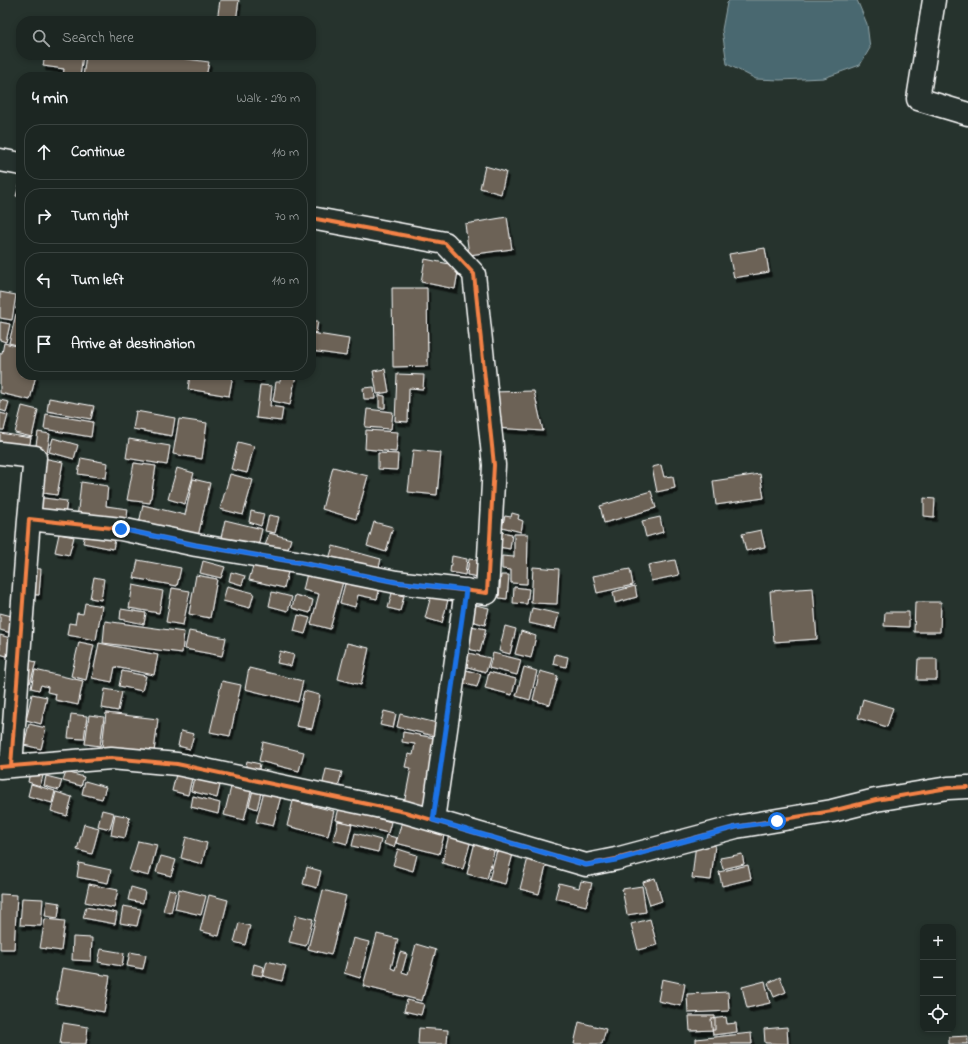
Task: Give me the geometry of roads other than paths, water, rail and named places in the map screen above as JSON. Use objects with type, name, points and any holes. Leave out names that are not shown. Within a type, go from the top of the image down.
[{"type":"street","points":[[934,0],[918,99],[968,114]]},
{"type":"street","points":[[0,160],[16,163]]},
{"type":"street","points":[[29,519],[121,529],[196,545],[302,563],[396,582],[486,593],[494,465],[474,274],[445,243],[316,219]]},
{"type":"street","points":[[0,453],[35,457],[5,767],[111,758],[177,764],[405,812],[586,865],[616,860],[736,827],[832,811],[876,800],[948,788],[968,787]]},
{"type":"street","points":[[433,820],[466,590]]},
{"type":"water","points":[[730,0],[857,0],[867,24],[870,48],[860,65],[824,78],[780,80],[756,79],[727,64],[722,30],[727,3]]}]
